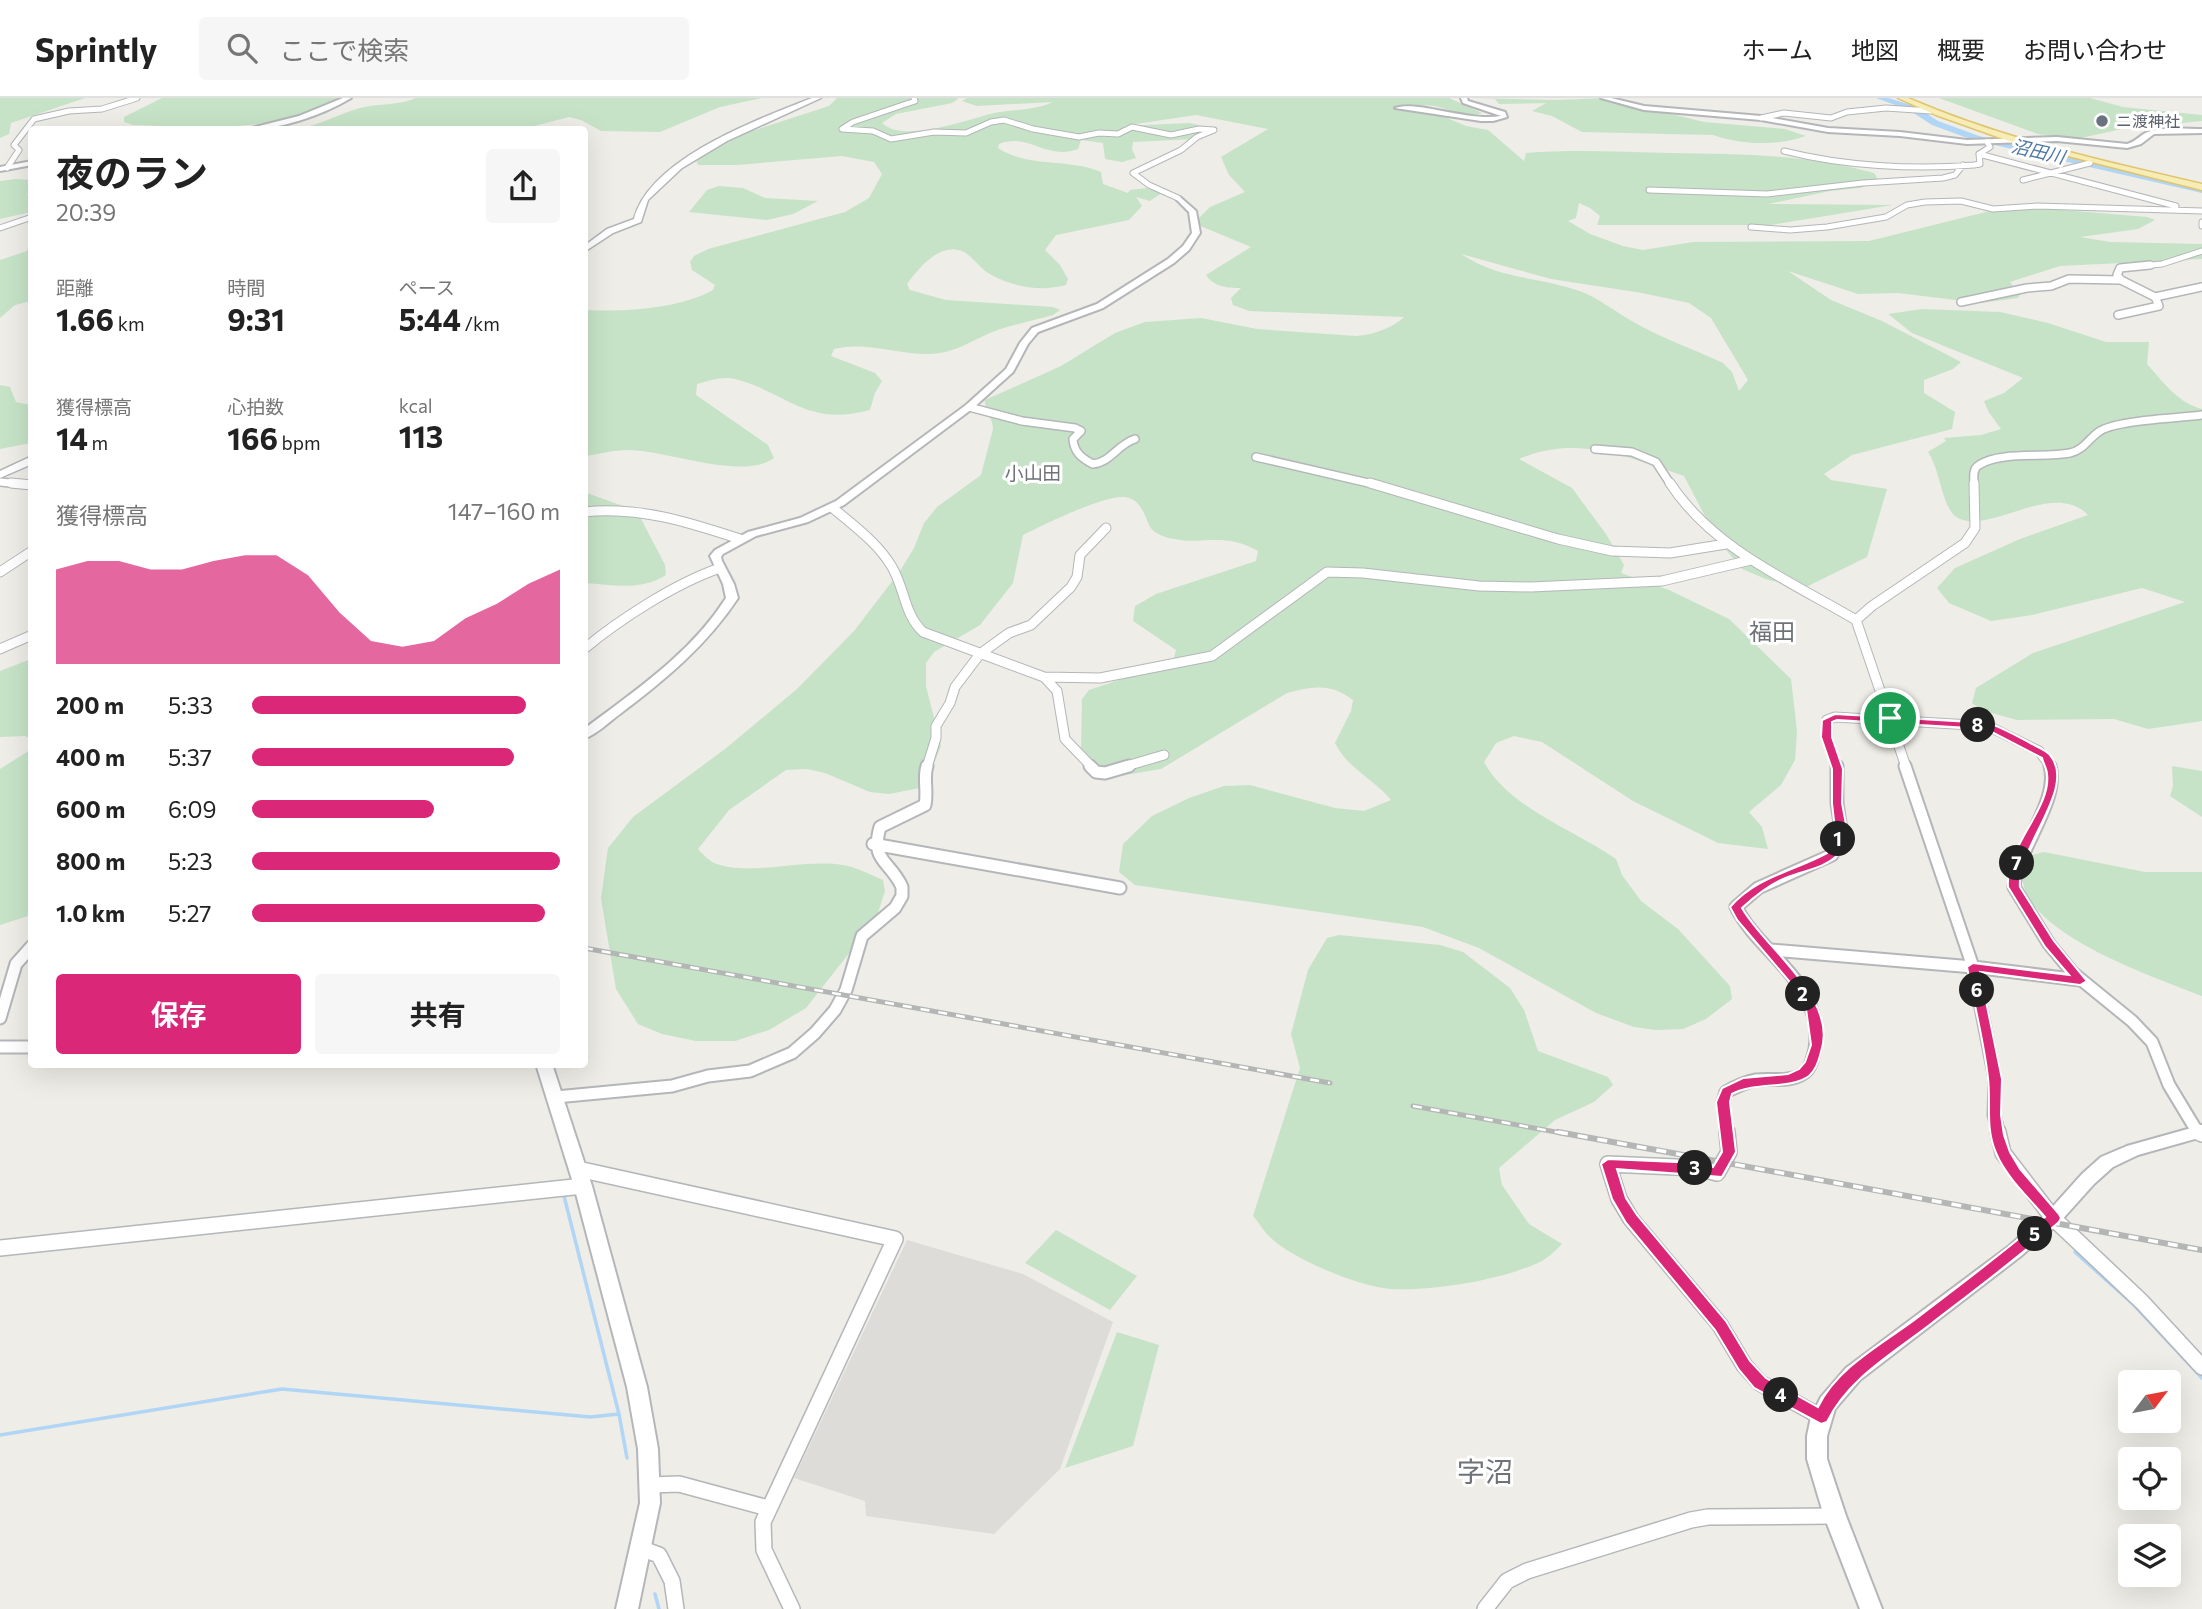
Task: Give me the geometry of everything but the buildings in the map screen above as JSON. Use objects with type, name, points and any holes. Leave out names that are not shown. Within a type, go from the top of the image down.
[{"type":"main road","points":[[588,247],[610,231],[638,220],[644,201],[660,184],[706,148],[818,98]]},
{"type":"main road","points":[[1902,98],[2006,141],[2090,163],[2202,187]]},
{"type":"main road","points":[[0,475],[28,461]]},
{"type":"street","points":[[31,126],[34,119],[69,111],[102,108],[137,98]]},
{"type":"street","points":[[262,126],[310,114],[348,98]]},
{"type":"street","points":[[588,732],[681,657],[724,612],[732,598],[731,585],[715,562],[715,556],[740,539],[804,520],[832,508],[969,407],[1010,370],[1024,343],[1035,330],[1100,306],[1186,248],[1196,233],[1195,218],[1189,207],[1133,173],[1181,150],[1197,137],[1215,132],[1214,130],[1199,129],[1171,135],[1132,127],[1118,134],[1098,132],[1079,136],[1032,129],[1014,121],[1004,120],[991,122],[966,133],[940,132],[891,139],[873,131],[842,129],[853,122],[915,101],[914,98]]},
{"type":"street","points":[[1398,108],[1421,108],[1482,119],[1504,117],[1503,113],[1471,105],[1464,98]]},
{"type":"street","points":[[1604,98],[1644,108],[1761,118],[1828,130],[1987,142],[2057,139],[2126,146],[2139,143],[2147,134],[2153,132],[2202,131]]},
{"type":"street","points":[[1761,118],[1784,113],[1831,118],[1847,112],[1886,108],[1931,111]]},
{"type":"street","points":[[3,168],[19,150],[15,145],[28,130]]},
{"type":"street","points":[[1979,154],[1990,147],[1987,142]]},
{"type":"street","points":[[1784,151],[1828,161],[1963,165],[1980,164],[1979,154]]},
{"type":"street","points":[[1979,154],[2194,211]]},
{"type":"street","points":[[2023,180],[2090,163]]},
{"type":"street","points":[[3,168],[28,164]]},
{"type":"street","points":[[1649,190],[1777,193],[1863,183],[1943,178],[1955,175],[1963,165]]},
{"type":"street","points":[[1751,227],[1790,230],[1827,227],[1886,217],[1908,205],[1925,202],[1961,201],[1993,209],[2037,206],[2202,211]]},
{"type":"street","points":[[0,228],[28,218]]},
{"type":"street","points":[[2121,281],[2117,275],[2120,268],[2162,264],[2202,251]]},
{"type":"street","points":[[1961,302],[2027,288],[2051,286],[2069,279],[2121,281],[2155,297],[2159,306],[2118,314]]},
{"type":"street","points":[[2155,297],[2183,289],[2202,288]]},
{"type":"street","points":[[969,407],[1030,422],[1062,423],[1075,427],[1081,431],[1072,444],[1078,454],[1088,461],[1108,460],[1126,440],[1135,439]]},
{"type":"street","points":[[1856,620],[1872,606],[1965,543],[1971,536],[1975,528],[1974,471],[1984,461],[2067,454],[2082,449],[2107,428],[2202,415]]},
{"type":"street","points":[[1595,449],[1632,452],[1656,462],[1681,500],[1726,544],[1856,620],[1973,967],[1995,1079],[1994,1115],[2003,1153],[2015,1173],[2053,1218],[2142,1302],[2202,1367]]},
{"type":"street","points":[[1256,457],[1374,484],[1558,539],[1612,551],[1670,553],[1726,544]]},
{"type":"street","points":[[0,482],[28,485]]},
{"type":"street","points":[[832,508],[876,547],[890,564],[911,621],[916,626],[944,642],[1044,677],[1071,679],[1122,675],[1212,656],[1327,572],[1363,573],[1479,586],[1543,587],[1662,581],[1751,560]]},
{"type":"street","points":[[588,512],[632,509],[682,520],[740,539]]},
{"type":"street","points":[[556,1097],[668,1087],[710,1076],[751,1071],[770,1065],[809,1040],[829,1019],[845,994],[862,936],[869,926],[896,905],[902,896],[901,884],[875,853],[873,844],[880,827],[925,805],[927,796],[924,776],[936,738],[939,717],[950,703],[955,687],[981,654],[1009,633],[1031,625],[1071,587],[1077,577],[1080,555],[1106,528]]},
{"type":"street","points":[[0,572],[28,554]]},
{"type":"street","points":[[588,646],[610,627],[702,574],[720,568]]},
{"type":"street","points":[[0,649],[28,637]]},
{"type":"street","points":[[1044,677],[1057,691],[1061,730],[1065,739],[1096,772],[1105,773],[1164,755]]},
{"type":"street","points":[[1821,1417],[1760,1383],[1744,1365],[1720,1325],[1632,1219],[1619,1199],[1608,1164],[1699,1168],[1717,1173],[1729,1152],[1723,1102],[1726,1092],[1743,1083],[1790,1079],[1804,1072],[1811,1064],[1817,1045],[1812,1009],[1794,979],[1741,917],[1736,907],[1752,893],[1783,874],[1805,870],[1832,855],[1841,830],[1837,803],[1838,769],[1827,737],[1827,720],[1835,717],[1890,718],[1988,726],[2046,756],[2053,774],[2050,794],[2022,849],[2013,876],[2014,887],[2049,944],[2080,981],[2132,1021],[2152,1042],[2169,1085],[2201,1133],[2133,1150],[2107,1163],[2088,1179],[2053,1218],[2015,1251],[1853,1374],[1834,1395],[1821,1417],[1817,1436],[1817,1459],[1835,1517],[1871,1609]]},
{"type":"street","points":[[873,844],[1120,888]]},
{"type":"street","points":[[0,1018],[4,1012],[10,974],[20,956],[28,949]]},
{"type":"street","points":[[1771,950],[1973,967],[2080,981]]},
{"type":"street","points":[[0,1047],[28,1047]]},
{"type":"street","points":[[545,1068],[581,1177],[637,1387],[648,1449],[650,1503],[627,1609]]},
{"type":"street","points":[[0,1248],[581,1177],[895,1239],[763,1522],[764,1550],[792,1609]]},
{"type":"street","points":[[650,1485],[679,1484],[768,1508]]},
{"type":"street","points":[[1485,1609],[1507,1581],[1527,1571],[1691,1520],[1708,1517],[1835,1517]]},
{"type":"street","points":[[640,1548],[659,1555],[672,1581],[676,1609]]},
{"type":"shaded area","points":[[907,1240],[1023,1274],[1113,1322],[1060,1469],[994,1534],[866,1516],[865,1501],[794,1478]]},
{"type":"green space","points":[[0,98],[85,98],[11,123],[9,134],[0,138]]},
{"type":"green space","points":[[162,98],[341,98],[318,110],[293,118],[240,126],[133,125],[124,122],[124,117]]},
{"type":"green space","points":[[416,98],[762,98],[720,107],[660,132],[601,131],[569,117],[534,126],[309,126],[360,108]]},
{"type":"green space","points":[[837,98],[959,98],[952,103],[896,114],[882,123],[892,129],[920,131],[1053,102],[977,106],[962,101],[967,98],[1449,98],[1482,113],[1474,115],[1435,106],[1419,106],[1466,126],[1488,130],[1524,161],[1526,153],[1580,151],[1747,155],[1824,162],[1874,173],[1879,181],[1860,188],[1830,191],[1768,204],[1893,205],[1771,225],[1597,225],[1600,216],[1579,203],[1576,218],[1568,221],[1590,234],[1623,246],[1643,250],[1693,242],[1869,241],[1990,211],[2051,209],[2147,217],[2155,220],[2138,229],[2080,237],[2110,242],[2202,244],[2202,259],[2060,266],[2010,282],[2020,294],[2018,298],[1980,303],[1898,293],[1858,294],[1788,271],[1831,300],[1882,321],[1961,362],[1953,369],[1924,380],[1924,393],[1955,412],[1952,429],[1852,455],[1824,474],[1831,480],[1887,489],[1867,557],[1806,587],[1768,580],[1742,569],[1717,539],[1684,476],[1622,456],[1582,448],[1562,448],[1519,459],[1572,488],[1606,534],[1624,565],[1621,573],[1669,590],[1729,619],[1791,679],[1797,731],[1795,760],[1781,785],[1749,812],[1762,827],[1768,849],[1718,843],[1633,801],[1542,742],[1514,736],[1496,743],[1484,762],[1495,778],[1525,805],[1616,859],[1622,875],[1641,901],[1678,929],[1730,986],[1732,999],[1706,1019],[1683,1029],[1656,1030],[1634,1027],[1596,1013],[1479,948],[1423,927],[1135,885],[1119,872],[1123,844],[1152,816],[1189,798],[1224,786],[1250,785],[1335,808],[1364,811],[1391,800],[1347,760],[1335,743],[1351,711],[1353,700],[1329,688],[1287,693],[1161,769],[1119,776],[1100,771],[1081,752],[1082,699],[1089,690],[1173,662],[1176,650],[1133,621],[1135,606],[1156,594],[1256,561],[1258,551],[1225,540],[1186,540],[1164,536],[1152,530],[1137,503],[1124,497],[1089,506],[1023,535],[1013,583],[980,625],[934,652],[926,663],[926,686],[941,746],[925,787],[889,794],[870,792],[825,773],[807,769],[786,770],[729,810],[698,849],[712,862],[728,867],[760,868],[827,863],[848,866],[883,880],[885,891],[876,919],[806,1008],[769,1030],[735,1041],[696,1041],[662,1034],[638,1024],[616,989],[601,898],[608,848],[633,817],[725,749],[797,689],[854,631],[900,571],[914,548],[924,523],[937,507],[981,475],[993,429],[985,400],[1061,366],[1115,333],[1145,322],[1201,318],[1257,329],[1356,336],[1382,330],[1404,317],[1249,311],[1233,305],[1231,298],[1241,288],[1217,284],[1206,275],[1251,247],[1198,225],[1198,219],[1210,207],[1245,192],[1229,175],[1221,157],[1268,129],[1196,115],[1122,126],[1190,123],[1215,129],[1196,139],[1133,142],[1132,149],[1136,158],[1122,162],[1105,159],[1103,143],[1081,140],[1078,149],[1056,152],[1028,143],[1009,141],[999,144],[998,148],[1022,158],[1076,165],[1101,172],[1103,184],[1128,193],[1130,190],[1146,188],[1162,193],[1150,201],[1136,197],[1142,206],[1129,220],[1056,235],[1045,250],[1060,265],[1068,279],[1066,285],[1036,288],[1007,282],[988,273],[967,254],[955,249],[931,258],[907,284],[910,290],[946,300],[1053,307],[1060,310],[1053,315],[998,330],[947,352],[927,354],[860,347],[834,349],[831,356],[875,373],[882,381],[870,410],[848,414],[814,411],[730,378],[697,384],[696,395],[768,445],[774,458],[760,464],[724,466],[628,450],[588,455],[588,310],[650,308],[684,301],[713,290],[715,285],[692,270],[690,262],[694,256],[708,249],[845,212],[869,198],[882,174],[874,162],[842,156],[737,165],[698,165],[695,156],[746,133],[829,106]],"holes":[[[1461,254],[1551,279],[1689,303],[1711,318],[1748,380],[1739,391],[1732,372],[1723,363],[1641,326],[1589,295],[1502,273]]]},
{"type":"green space","points":[[1474,98],[1606,98],[1704,122],[1785,129],[1806,136],[1760,143],[1735,141],[1713,135],[1582,132],[1552,116],[1532,111],[1546,103],[1499,104],[1495,99]]},
{"type":"green space","points":[[1939,98],[2090,98],[2123,107],[2202,115],[2202,121],[2122,129],[2076,139],[2038,134]]},
{"type":"green space","points":[[28,180],[28,213],[0,219],[0,181]]},
{"type":"green space","points":[[719,186],[743,188],[765,198],[818,201],[793,214],[767,220],[689,212],[707,190]]},
{"type":"green space","points":[[28,248],[28,302],[15,305],[0,318],[0,260],[27,251]]},
{"type":"green space","points":[[1922,309],[2000,312],[2048,323],[2106,342],[2149,342],[2147,364],[2178,397],[2202,409],[2202,721],[2148,729],[2114,719],[2017,720],[1981,710],[1972,703],[1976,688],[2033,653],[2185,602],[2142,588],[2032,615],[1991,621],[1949,603],[1937,588],[1955,568],[2020,539],[2088,515],[2073,505],[2057,503],[2038,505],[1983,520],[1968,521],[1955,516],[1944,496],[1928,452],[1946,441],[1944,438],[1981,435],[2001,429],[1984,401],[2004,393],[2023,378],[1912,333],[1888,314]]},
{"type":"green space","points":[[0,385],[10,387],[16,402],[28,404],[28,444],[0,449]]},
{"type":"green space","points":[[588,493],[637,511],[665,565],[666,575],[656,580],[637,585],[588,583]]},
{"type":"green space","points":[[28,660],[28,738],[0,737],[0,671]]},
{"type":"green space","points":[[27,752],[28,916],[0,925],[0,769]]},
{"type":"green space","points":[[2172,766],[2202,771],[2202,817],[2170,796],[2173,786]]},
{"type":"green space","points":[[2044,852],[2145,872],[2202,872],[2202,996],[2118,962],[2084,945],[2055,925],[2033,904],[2023,881],[2028,856]]},
{"type":"green space","points":[[1339,935],[1440,945],[1463,952],[1510,988],[1524,1010],[1538,1051],[1608,1077],[1613,1085],[1594,1102],[1555,1120],[1499,1168],[1502,1185],[1529,1224],[1562,1244],[1545,1259],[1489,1279],[1447,1286],[1391,1289],[1362,1283],[1310,1263],[1270,1237],[1253,1216],[1300,1068],[1291,1034],[1308,970],[1327,938]]},
{"type":"green space","points":[[1056,1230],[1137,1276],[1110,1310],[1025,1263]]},
{"type":"green space","points":[[1117,1332],[1159,1345],[1133,1446],[1065,1468]]},
{"type":"waterway","name":"沼田川","points":[[1880,98],[1912,108],[1935,123],[1976,138],[2202,190]]},
{"type":"waterway","points":[[563,1192],[619,1414]]},
{"type":"waterway","points":[[2075,1252],[2133,1304],[2202,1378]]},
{"type":"waterway","points":[[0,1435],[282,1389],[590,1417],[619,1414]]},
{"type":"waterway","points":[[619,1414],[627,1458]]},
{"type":"waterway","points":[[655,1594],[659,1609]]},
{"type":"railway","points":[[588,949],[1330,1083]]},
{"type":"railway","points":[[1413,1106],[1567,1134]]},
{"type":"railway","points":[[1558,1132],[2202,1250]]},
{"type":"place","name":"ニ渡神社","points":[[2102,121]]},
{"type":"district","name":"小山田","points":[[1033,473]]},
{"type":"district","name":"福田","points":[[1772,632]]},
{"type":"district","name":"字沼","points":[[1485,1472]]},
{"type":"route","points":[[1835,717],[1890,718],[1988,726],[2046,756],[2053,774],[2050,794],[2022,849],[2013,876],[2014,887],[2049,944],[2080,981],[1973,967],[1995,1079],[1994,1115],[1997,1135],[2003,1153],[2015,1173],[2053,1218],[2015,1251],[1853,1374],[1828,1403],[1821,1417],[1760,1383],[1744,1365],[1720,1325],[1632,1219],[1619,1199],[1608,1164],[1699,1168],[1717,1173],[1729,1152],[1723,1102],[1726,1092],[1743,1083],[1790,1079],[1804,1072],[1811,1064],[1817,1045],[1812,1009],[1794,979],[1741,917],[1736,907],[1752,893],[1783,874],[1805,870],[1832,855],[1841,830],[1837,803],[1838,769],[1827,737],[1827,720],[1835,717]]}]
